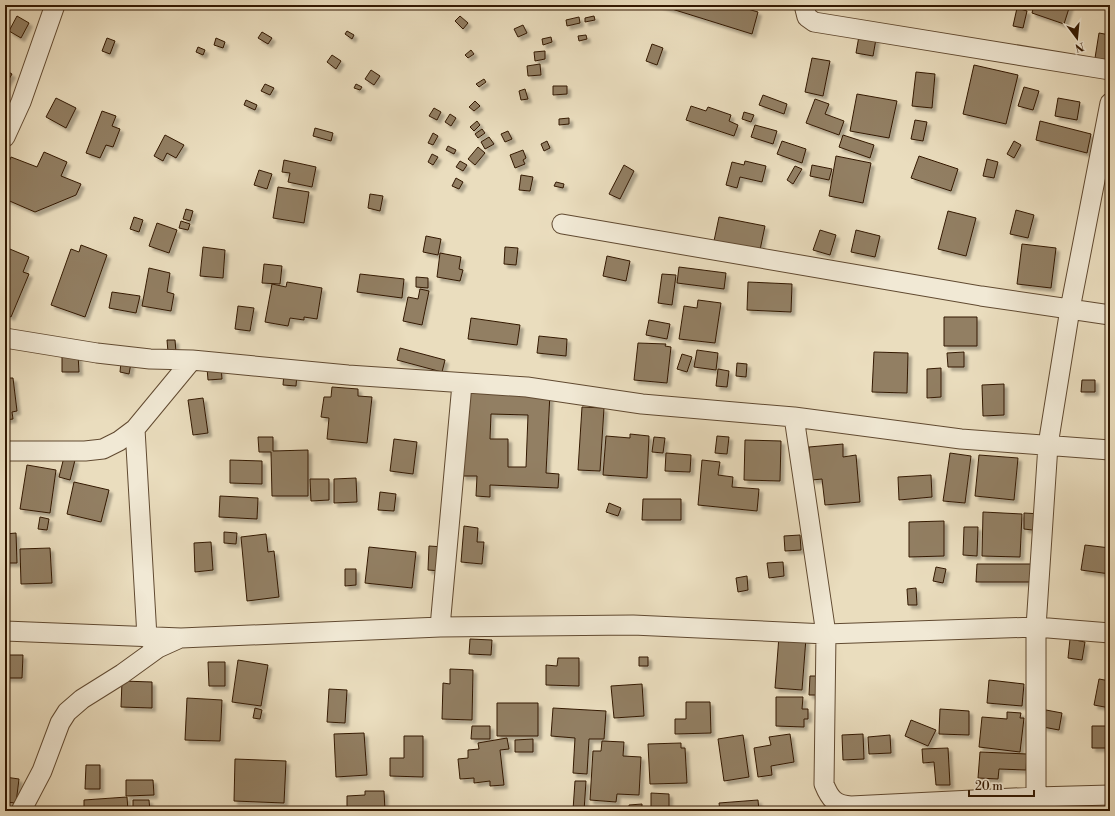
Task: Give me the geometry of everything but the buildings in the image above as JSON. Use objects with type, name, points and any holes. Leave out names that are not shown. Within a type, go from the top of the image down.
[{"type":"street","points":[[5,137],[21,102],[55,5]]},
{"type":"street","points":[[804,5],[807,17],[814,22],[1110,70]]},
{"type":"street","points":[[1035,804],[1036,627],[1048,445],[1070,309],[1110,103]]},
{"type":"street","points":[[562,224],[981,296],[1110,314]]},
{"type":"street","points":[[5,338],[97,353],[150,359],[192,360],[462,384],[527,387],[642,404],[794,417],[961,439],[1110,450]]},
{"type":"street","points":[[5,451],[85,451],[103,449],[119,441],[135,429],[192,360]]},
{"type":"street","points":[[440,627],[462,384]]},
{"type":"street","points":[[794,417],[826,634],[824,784],[830,799],[835,804],[851,806],[1035,804],[1110,795]]},
{"type":"street","points":[[20,811],[42,771],[60,724],[68,712],[82,699],[122,674],[152,642],[135,429]]},
{"type":"street","points":[[5,631],[152,642],[181,638],[440,627],[633,625],[826,634],[1036,627],[1110,633]]}]
